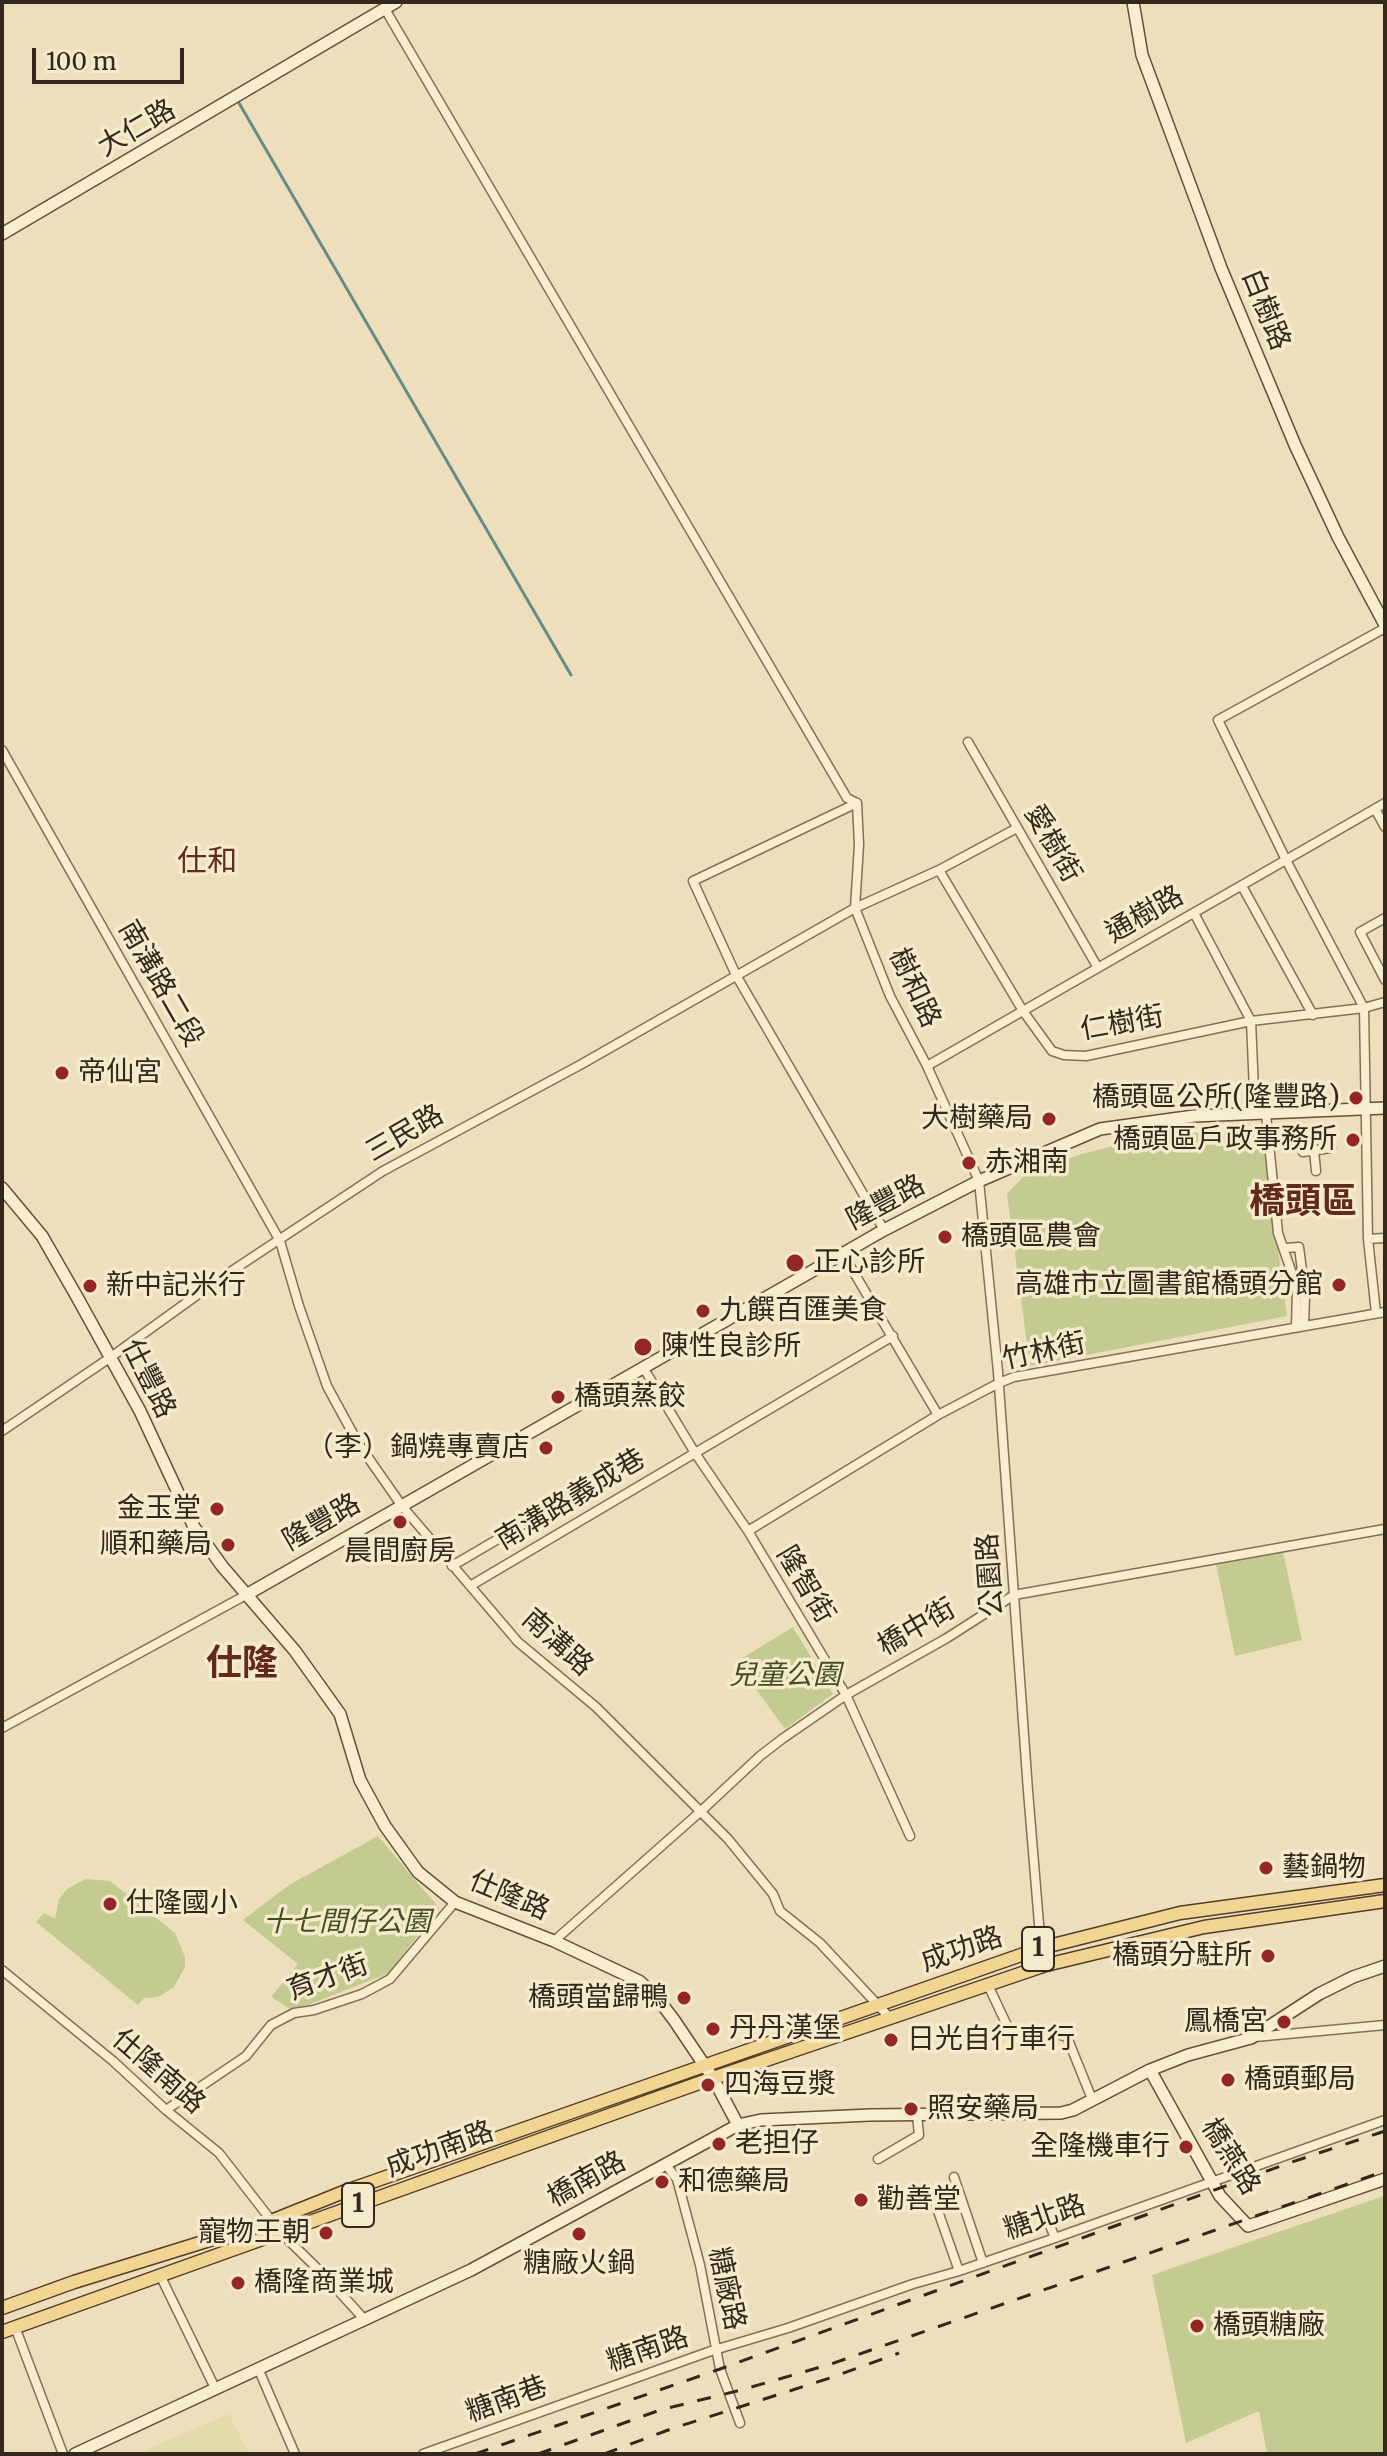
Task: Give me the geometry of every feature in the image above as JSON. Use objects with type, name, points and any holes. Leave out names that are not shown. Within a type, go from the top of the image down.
[{"type":"main road","name":"成功路","points":[[703,2065],[1041,1948],[1180,1913],[1385,1885]]},
{"type":"main road","name":"成功路","points":[[713,2078],[1046,1965],[1204,1927],[1385,1901]]},
{"type":"main road","name":"成功南路","points":[[2,2308],[74,2282],[271,2221],[346,2191],[703,2065]]},
{"type":"main road","name":"成功南路","points":[[8,2330],[713,2078]]},
{"type":"street","points":[[370,2],[381,12],[847,798],[857,803]]},
{"type":"street","name":"大仁路","points":[[2,234],[396,2]]},
{"type":"street","name":"白樹路","points":[[1133,2],[1142,55],[1221,268],[1295,445],[1338,537],[1385,626]]},
{"type":"street","points":[[1380,1313],[1368,1239],[1364,1008],[1286,860],[1218,720],[1385,626]]},
{"type":"street","name":"愛樹街","points":[[968,742],[1098,968]]},
{"type":"street","name":"南溝路二段","points":[[2,750],[280,1241]]},
{"type":"street","points":[[2,776],[13,770]]},
{"type":"street","points":[[857,803],[693,881],[736,975],[884,1230]]},
{"type":"street","name":"樹和路","points":[[857,803],[859,845],[855,908],[890,996],[927,1066],[979,1181]]},
{"type":"street","name":"通樹路","points":[[927,1066],[1385,803]]},
{"type":"street","points":[[1375,809],[1385,827]]},
{"type":"street","name":"三民路","points":[[2,1431],[383,1171],[580,1065],[855,908],[939,870],[1017,828]]},
{"type":"street","name":"仁樹街","points":[[939,870],[1023,1011],[1052,1051],[1064,1055],[1086,1056],[1251,1021],[1364,1008],[1385,1002]]},
{"type":"street","points":[[1242,886],[1313,1015]]},
{"type":"street","points":[[1194,913],[1251,1021],[1278,1233],[1301,1288]]},
{"type":"street","points":[[1385,918],[1360,932],[1385,980]]},
{"type":"street","name":"隆豐路","points":[[246,1595],[884,1230],[979,1181],[1100,1129],[1194,1116],[1385,1108]]},
{"type":"street","points":[[1302,1133],[1329,1130]]},
{"type":"street","points":[[1303,1152],[1331,1148]]},
{"type":"street","points":[[1314,1150],[1316,1171]]},
{"type":"street","name":"公園路","points":[[979,1181],[999,1383],[1041,1948],[1046,1965]]},
{"type":"street","name":"仕豐路","points":[[2,1188],[42,1236],[111,1357],[145,1421],[194,1527],[246,1595]]},
{"type":"street","points":[[1368,1239],[1385,1238]]},
{"type":"street","name":"南溝路","points":[[280,1241],[327,1386],[358,1443],[402,1506],[518,1642],[596,1707],[728,1839],[773,1894],[780,1911],[820,1943],[890,2018]]},
{"type":"street","points":[[1286,1248],[1299,1247],[1300,1326]]},
{"type":"street","points":[[843,1254],[938,1415]]},
{"type":"street","name":"竹林街","points":[[748,1531],[938,1415],[1014,1377],[1380,1313]]},
{"type":"street","name":"南溝路義成巷","points":[[470,1586],[893,1336]]},
{"type":"street","name":"隆智街","points":[[643,1367],[695,1453],[748,1531],[846,1695],[910,1836]]},
{"type":"street","points":[[452,1566],[585,1488]]},
{"type":"street","name":"橋中街","points":[[554,1941],[760,1756],[846,1695],[947,1638],[1014,1595],[1385,1529]]},
{"type":"street","points":[[2,1728],[246,1595]]},
{"type":"street","name":"仕隆路","points":[[246,1595],[295,1651],[340,1714],[360,1780],[385,1826],[418,1872],[455,1902],[554,1941],[639,1981],[655,1995],[674,2020],[713,2078],[738,2125]]},
{"type":"street","name":"育才街","points":[[166,2110],[246,2056],[271,2025],[294,2013],[314,2010],[362,1994],[390,1979],[455,1902]]},
{"type":"street","name":"橋南路","points":[[75,2454],[471,2270],[738,2125],[761,2120],[1061,2113],[1188,2055],[1251,2038],[1319,1994],[1385,1966]]},
{"type":"street","name":"仕隆南路","points":[[2,1970],[219,2153],[281,2233],[364,2319]]},
{"type":"street","points":[[988,1985],[1012,2036],[1020,2042],[1030,2043],[1058,2034],[1067,2037],[1092,2099]]},
{"type":"street","points":[[1251,2038],[1385,2025]]},
{"type":"street","name":"橋燕路","points":[[1150,2070],[1220,2196],[1248,2226],[1385,2179]]},
{"type":"street","points":[[878,2159],[919,2135],[917,2115]]},
{"type":"street","name":"糖北路","points":[[716,2350],[983,2263],[1385,2120]]},
{"type":"street","name":"糖廠路","points":[[666,2165],[677,2179],[700,2265],[720,2369],[740,2423]]},
{"type":"street","points":[[954,2177],[983,2263]]},
{"type":"street","points":[[931,2191],[959,2271]]},
{"type":"street","points":[[1042,2206],[1055,2238]]},
{"type":"street","points":[[160,2275],[215,2388]]},
{"type":"street","points":[[8,2330],[63,2454]]},
{"type":"street","name":"糖南路","points":[[594,2392],[716,2350]]},
{"type":"street","points":[[258,2368],[295,2454]]},
{"type":"street","name":"糖南巷","points":[[423,2454],[594,2392]]},
{"type":"shaded area","points":[[229,2414],[249,2454],[136,2454]]},
{"type":"green space","points":[[1204,1132],[1262,1132],[1287,1316],[1030,1366],[1007,1194],[1023,1177],[1078,1155],[1137,1140]]},
{"type":"green space","points":[[1283,1552],[1302,1640],[1235,1656],[1216,1564]]},
{"type":"green space","name":"兒童公園","points":[[793,1627],[833,1694],[785,1729],[736,1662]]},
{"type":"green space","name":"十七間仔公園","points":[[378,1836],[439,1908],[389,1973],[290,2009],[271,1997],[298,1964],[243,1920],[289,1885]]},
{"type":"green space","points":[[86,1879],[110,1881],[175,1933],[185,1957],[185,1967],[174,1987],[158,1997],[144,1998],[138,2005],[36,1922],[44,1913],[55,1919],[59,1899],[67,1889]]},
{"type":"green space","points":[[1384,2196],[1385,2454],[1267,2454],[1259,2411],[1186,2443],[1152,2275]]},
{"type":"waterway","points":[[239,103],[571,675]]},
{"type":"railway","points":[[475,2454],[1385,2131]]},
{"type":"railway","points":[[538,2454],[660,2410],[831,2364],[1385,2171]]},
{"type":"railway","points":[[604,2454],[899,2353]]},
{"type":"place","name":"帝仙宮","points":[[62,1073]]},
{"type":"place","name":"橋頭區公所(隆豐路)","points":[[1356,1098]]},
{"type":"place","name":"大樹藥局","points":[[1049,1119]]},
{"type":"place","name":"橋頭區戶政事務所","points":[[1353,1140]]},
{"type":"place","name":"赤湘南","points":[[969,1163]]},
{"type":"place","name":"橋頭區農會","points":[[945,1237]]},
{"type":"place","name":"正心診所","points":[[795,1263]]},
{"type":"place","name":"高雄市立圖書館橋頭分館","points":[[1339,1285]]},
{"type":"place","name":"新中記米行","points":[[90,1286]]},
{"type":"place","name":"九饌百匯美食","points":[[703,1311]]},
{"type":"place","name":"陳性良診所","points":[[643,1347]]},
{"type":"place","name":"橋頭蒸餃","points":[[558,1397]]},
{"type":"place","name":"（李）鍋燒專賣店","points":[[546,1448]]},
{"type":"place","name":"金玉堂","points":[[217,1509]]},
{"type":"place","name":"晨間廚房","points":[[400,1522]]},
{"type":"place","name":"順和藥局","points":[[228,1545]]},
{"type":"place","name":"藝鍋物","points":[[1266,1868]]},
{"type":"place","name":"仕隆國小","points":[[110,1904]]},
{"type":"place","name":"橋頭分駐所","points":[[1268,1956]]},
{"type":"place","name":"橋頭當歸鴨","points":[[684,1998]]},
{"type":"place","name":"鳳橋宮","points":[[1284,2022]]},
{"type":"place","name":"丹丹漢堡","points":[[713,2029]]},
{"type":"place","name":"日光自行車行","points":[[891,2040]]},
{"type":"place","name":"橋頭郵局","points":[[1228,2080]]},
{"type":"place","name":"四海豆漿","points":[[708,2085]]},
{"type":"place","name":"照安藥局","points":[[911,2109]]},
{"type":"place","name":"老担仔","points":[[719,2144]]},
{"type":"place","name":"全隆機車行","points":[[1186,2147]]},
{"type":"place","name":"和德藥局","points":[[662,2182]]},
{"type":"place","name":"勸善堂","points":[[861,2200]]},
{"type":"place","name":"寵物王朝","points":[[326,2233]]},
{"type":"place","name":"糖廠火鍋","points":[[579,2234]]},
{"type":"place","name":"橋隆商業城","points":[[238,2283]]},
{"type":"place","name":"橋頭糖廠","points":[[1197,2326]]},
{"type":"district","name":"仕和","points":[[207,863]]},
{"type":"district","name":"橋頭區","points":[[1303,1203]]},
{"type":"district","name":"仕隆","points":[[242,1665]]}]
